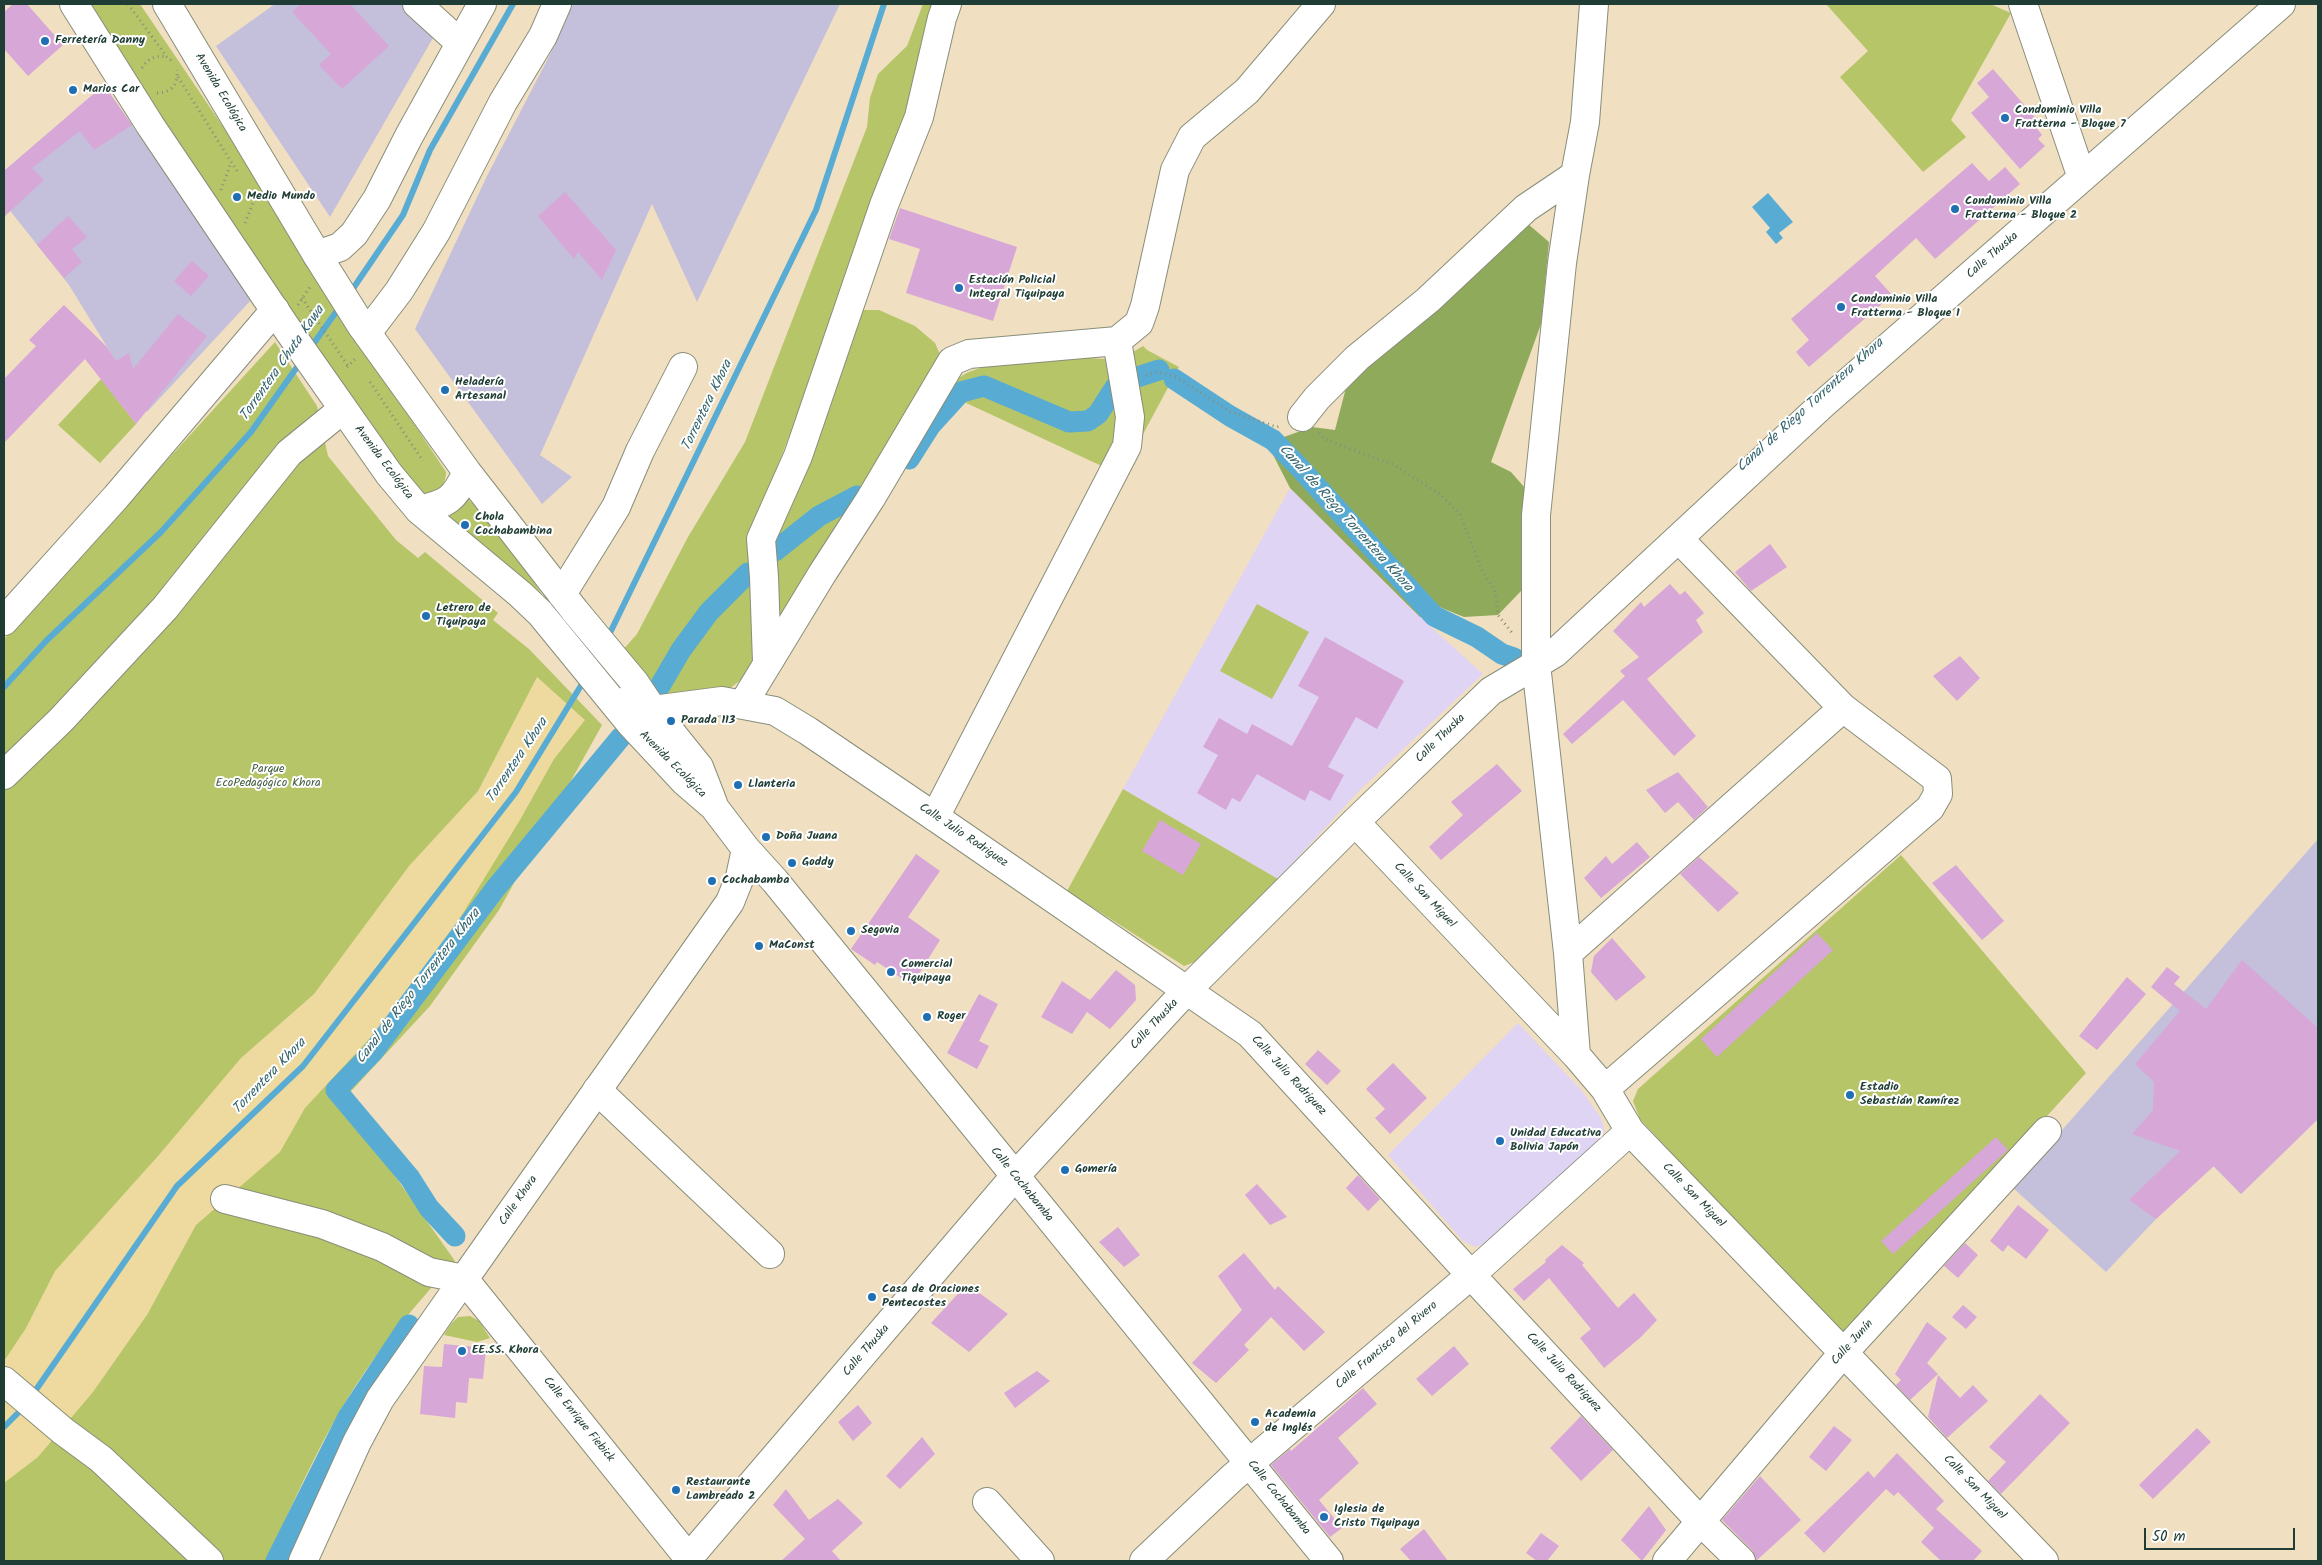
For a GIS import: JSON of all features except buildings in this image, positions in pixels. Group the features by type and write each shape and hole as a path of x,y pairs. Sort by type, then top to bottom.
{"street":[{"name":"Avenida Ecológica","path":"74,4 150,125 286,316 333,375 343,409 389,474 419,510 520,594 685,782 714,807"},
{"name":"Avenida Ecológica","path":"167,4 319,269 360,336 699,767 714,807"},
{"path":"418,4 460,43"},
{"path":"319,269 354,234 377,199 482,4"},
{"path":"360,336 399,291 436,232 503,102 543,36 557,4"},
{"path":"767,662 761,539 798,456 884,205 919,117 947,4"},
{"path":"743,704 767,662 871,498 952,361 969,354 1117,342 1138,323 1145,306 1175,170 1192,137 1247,91 1321,4"},
{"path":"1576,1055 1568,952 1536,664 1534,630 1536,515 1560,282 1575,175 1586,122 1594,4"},
{"path":"2023,4 2082,178"},
{"name":"Calle Thuska","path":"688,1560 1015,1176 1186,990 1355,822 1492,691 1555,653 1822,405 2281,4"},
{"path":"1302,417 1357,358 1428,300 1526,208 1575,175"},
{"path":"4,621 116,497 286,316"},
{"path":"935,817 1127,446 1130,417 1117,342"},
{"path":"569,602 616,506 640,451 683,367"},
{"path":"4,775 61,720 165,608 289,452 343,409"},
{"path":"419,510 442,504 451,498 458,491 467,472"},
{"path":"1605,1089 1930,808 1938,794 1937,779 1843,708 1679,539"},
{"path":"609,695 653,710"},
{"name":"Calle Julio Rodriguez","path":"653,710 722,701 775,711 808,731 935,817 1250,1034 1470,1275 1700,1521 1741,1561"},
{"path":"1568,952 1843,708"},
{"name":"Calle Cochabamba","path":"714,807 746,849 775,881 1329,1561"},
{"name":"Calle San Miguel","path":"1355,822 1576,1055 1605,1089 1630,1131 2044,1561"},
{"name":"Calle Khora","path":"303,1561 357,1442 380,1400 730,902 740,877 746,849"},
{"path":"597,1090 770,1254"},
{"name":"Calle Francisco del Rivero","path":"1144,1561 1249,1463 1470,1275 1630,1131"},
{"name":"Calle Junín","path":"1667,1561 1844,1352 2047,1131"},
{"path":"225,1198 322,1224 382,1247 429,1272 464,1280"},
{"name":"Calle Enrique Fiebick","path":"464,1280 688,1560"},
{"path":"4,1381 48,1419 101,1459 209,1561"},
{"path":"987,1502 1040,1561"}],"path":[{"path":"128,4 166,58 176,65 178,71 176,83 167,92 154,92"},
{"path":"141,74 145,63 149,59 155,56 166,58"},
{"path":"220,192 231,163"},
{"path":"244,225 255,198"},
{"path":"286,316 302,298 319,269"},
{"path":"302,298 348,366"},
{"path":"333,375 348,366 355,359 360,336"},
{"path":"355,359 360,367"},
{"path":"1124,386 1138,378 1159,372 1176,377 1231,412 1252,420 1277,427 1302,417 1326,440 1394,465 1441,495 1460,514 1481,569 1495,590 1498,615 1514,636 1534,630"},
{"path":"366,375 424,460 418,465"}],"shaded area":[{"path":"275,4 407,4 433,38 330,217 216,46"},
{"path":"573,4 840,4 697,302 652,204 540,455 572,477 542,504 415,329 487,176 556,43"},
{"path":"104,85 252,299 147,412 69,285 4,203 4,171"},
{"path":"1290,488 1420,617 1483,674 1359,791 1278,879 1123,789"},
{"path":"2318,839 2318,1119 2241,1194 2213,1166 2156,1219 2106,1272 2012,1187"},
{"name":"Unidad Educativa Bolivia Japón","path":"1518,1023 1582,1091 1601,1118 1605,1132 1588,1150 1484,1244 1475,1247 1463,1241 1388,1155"}],"green space":[{"path":"80,4 140,4 265,189 318,279 446,472 444,483 437,490 417,498"},
{"path":"923,4 940,4 909,119 749,542 759,654 746,676 725,692 658,702 621,652 637,634 688,537 745,442 867,127 870,98 878,74 907,46"},
{"path":"1826,4 1990,4 2011,13 1951,120 1966,137 1923,172 1840,77 1868,51"},
{"path":"1528,224 1549,242 1541,324 1491,462 1511,472 1525,488 1521,591 1498,615 1464,617 1437,606 1420,617 1290,488 1267,443 1312,427 1335,430 1348,380"},
{"path":"860,310 879,310 915,326 935,343 942,359 776,630 770,534"},
{"name":"Parque EcoPedagógico Khora","path":"275,342 317,406 328,456 396,540 418,558 425,552 498,613 493,620 529,649 602,725 499,910 430,1006 342,1101 455,1261 396,1329 350,1395 311,1465 266,1561 4,1561 4,639"},
{"path":"1143,346 1179,367 1141,438 1128,355"},
{"path":"1074,357 1105,359 1121,416 1106,468 947,394 959,378 968,372 981,368 997,364"},
{"path":"101,379 136,424 100,463 58,425"},
{"path":"466,497 501,532 558,619 445,519 460,508"},
{"path":"1257,604 1309,632 1272,699 1220,671"},
{"path":"1123,789 1278,879 1195,962 1184,966 1067,891"},
{"name":"Estadio Sebastián Ramírez","path":"1901,855 2086,1073 1845,1339 1640,1119 1633,1101 1638,1089"},
{"path":"470,1316 479,1321 490,1338 477,1342 444,1335 458,1317"}],"sand":[{"name":"Torrentera Khora","path":"537,677 585,720 554,759 520,820 438,954 385,1022 305,1108 280,1152 196,1225 147,1315 93,1392 38,1457 4,1483 4,1361 26,1328 55,1271 158,1156 241,1058 314,994 409,866 478,791"}],"water":[{"path":"1768,193 1793,222 1779,233 1783,238 1776,244 1766,232 1770,228 1752,207"}],"waterway":[{"name":"Torrentera Chuta Kawa","path":"350,293 403,215 430,150 513,4"},
{"name":"Torrentera Khora","path":"607,639 816,210 884,4"},
{"name":"Torrentera Chuta Kawa","path":"309,350 341,305"},
{"name":"Torrentera Chuta Kawa","path":"4,687 46,641 161,532 251,432 302,360"},
{"name":"Canal de Riego Torrentera Khora","path":"1131,379 1159,370"},
{"name":"Canal de Riego Torrentera Khora","path":"1174,379 1230,416 1273,440 1434,616 1477,637 1502,654 1514,658"},
{"name":"Canal de Riego Torrentera Khora","path":"909,459 930,426 961,392 984,386 1069,422 1088,421 1098,414 1116,386"},
{"name":"Canal de Riego Torrentera Khora","path":"775,551 819,516 857,496"},
{"name":"Canal de Riego Torrentera Khora","path":"660,686 681,650 709,612 748,573"},
{"name":"Torrentera Khora","path":"31,1397 177,1186 303,1066 516,792 585,679"},
{"name":"Canal de Riego Torrentera Khora","path":"455,1236 429,1208 410,1178 336,1090 373,1052 495,889 621,737"},
{"name":"Canal de Riego Torrentera Khora","path":"276,1561 348,1417 409,1325"},
{"name":"Torrentera Khora","path":"4,1427 24,1407"}],"place":[{"name":"Ferretería Danny","path":"45,41"},
{"name":"Marios Car","path":"73,90"},
{"name":"Condominio Villa Fratterna - Bloque 7","path":"2005,118"},
{"name":"Medio Mundo","path":"237,197"},
{"name":"Condominio Villa Fratterna - Bloque 2","path":"1955,209"},
{"name":"Estación Policial Integral Tiquipaya","path":"959,288"},
{"name":"Condominio Villa Fratterna - Bloque 1","path":"1841,307"},
{"name":"Heladería Artesanal","path":"445,390"},
{"name":"Chola Cochabambina","path":"465,525"},
{"name":"Letrero de Tiquipaya","path":"426,616"},
{"name":"Parada 113","path":"671,721"},
{"name":"Llanteria","path":"738,785"},
{"name":"Doña Juana","path":"766,837"},
{"name":"Goddy","path":"792,863"},
{"name":"Cochabamba","path":"712,881"},
{"name":"Segovia","path":"851,931"},
{"name":"MaConst","path":"759,946"},
{"name":"Comercial Tiquipaya","path":"891,972"},
{"name":"Roger","path":"927,1017"},
{"name":"Estadio Sebastián Ramírez","path":"1850,1095"},
{"name":"Unidad Educativa Bolivia Japón","path":"1500,1141"},
{"name":"Gomería","path":"1065,1170"},
{"name":"Casa de Oraciones Pentecostes","path":"872,1297"},
{"name":"EE.SS. Khora","path":"462,1351"},
{"name":"Academia de Inglés","path":"1255,1422"},
{"name":"Restaurante Lambreado 2","path":"676,1490"},
{"name":"Iglesia de Cristo Tiquipaya","path":"1324,1517"}]}
